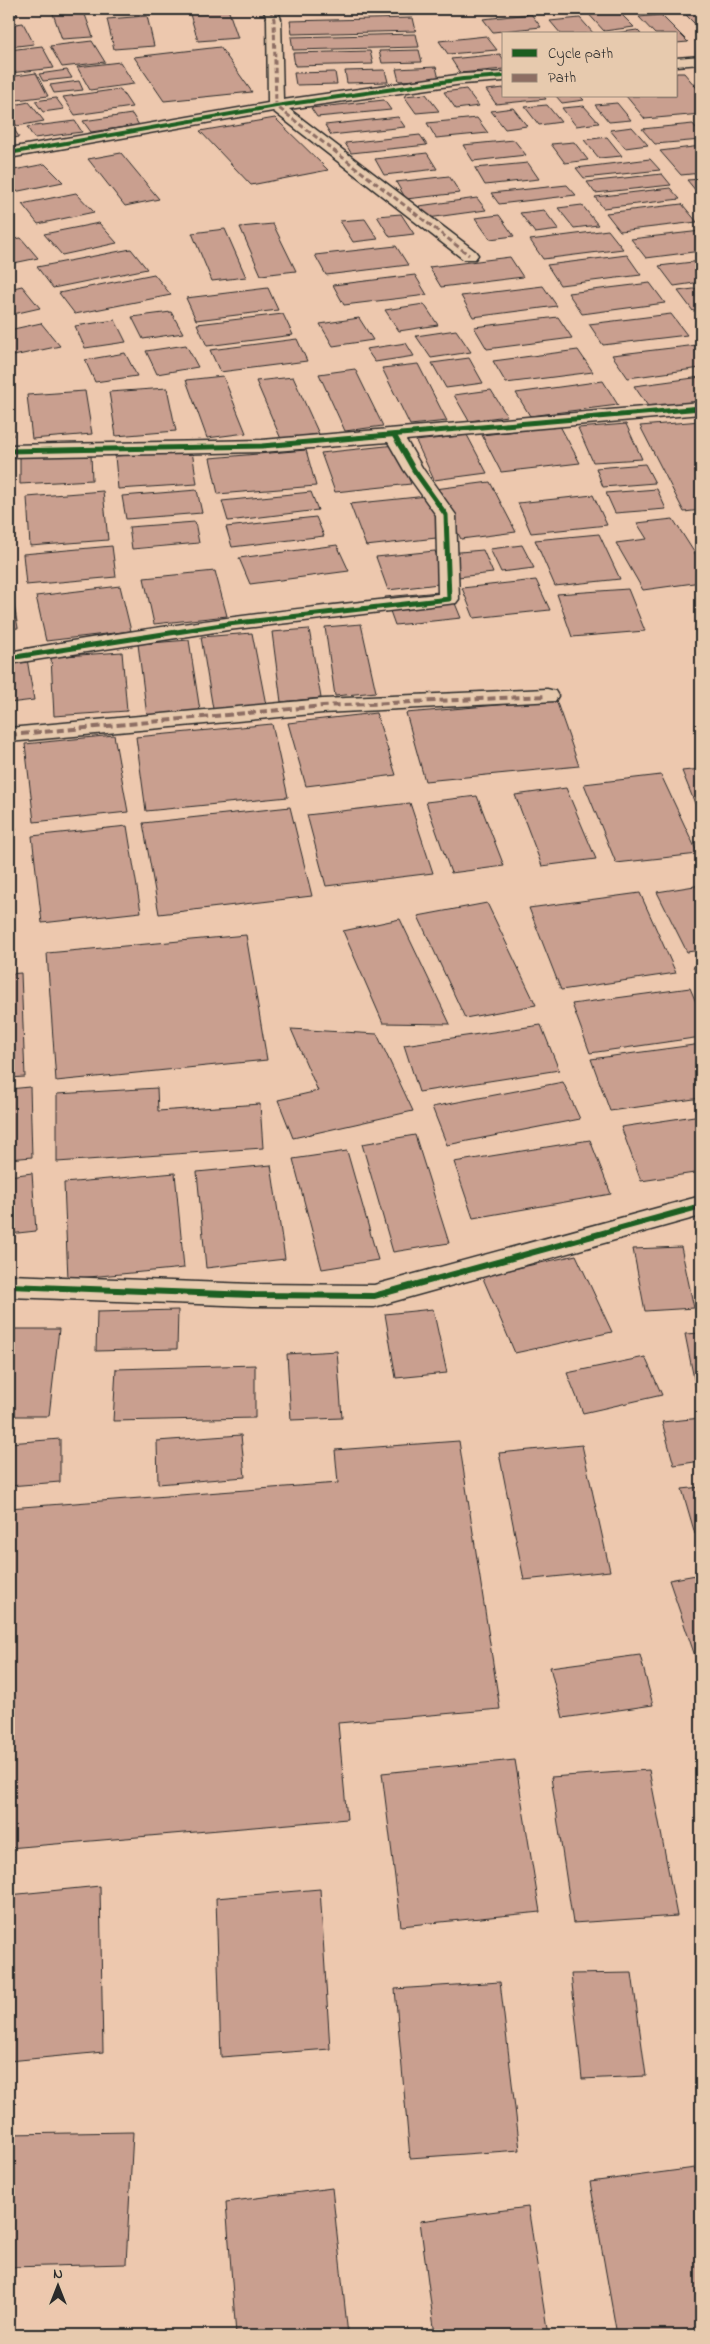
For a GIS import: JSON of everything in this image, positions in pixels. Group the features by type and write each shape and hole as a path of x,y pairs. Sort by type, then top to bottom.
{"street":[{"path":"270,9 274,19 276,106"},
{"path":"678,62 701,60"},
{"path":"9,153 276,106 502,76"},
{"path":"276,106 469,255"},
{"path":"9,451 262,446 701,408"},
{"path":"9,658 209,625 311,612 449,599 446,516 414,470 394,436"},
{"path":"9,735 323,706 547,696"},
{"path":"9,1286 252,1295 374,1296 701,1206"}],"building":[{"path":"9,9 15,9 18,16 9,17"},
{"path":"83,9 93,37 62,39 52,11"},
{"path":"228,9 238,38 198,41 189,11"},
{"path":"296,9 374,9 374,13 295,12"},
{"path":"616,9 634,27 604,31 585,10"},
{"path":"680,9 701,9 701,30"},
{"path":"531,14 541,27 493,32 483,19"},
{"path":"661,15 678,32 653,32 639,17"},
{"path":"147,16 154,46 114,49 107,19"},
{"path":"413,18 416,31 292,34 290,21"},
{"path":"580,18 592,32 559,32 550,21"},
{"path":"23,23 34,44 9,47 9,25"},
{"path":"637,30 639,32 622,32"},
{"path":"678,32 688,42 678,43"},
{"path":"416,34 419,47 293,50 291,37"},
{"path":"486,36 497,50 448,54 439,41"},
{"path":"92,41 105,62 62,67 50,46"},
{"path":"42,46 54,68 10,73 9,50"},
{"path":"220,47 252,92 164,101 134,57"},
{"path":"419,50 422,62 382,63 379,51"},
{"path":"370,51 373,64 295,66 293,53"},
{"path":"500,54 502,57 502,69 460,73 451,59"},
{"path":"120,62 134,84 90,90 77,67"},
{"path":"436,67 439,79 399,81 396,69"},
{"path":"67,70 72,78 43,81 39,74"},
{"path":"385,70 388,82 347,83 345,71"},
{"path":"335,72 337,84 296,85 294,73"},
{"path":"36,73 48,96 9,101 9,77"},
{"path":"678,73 684,73 701,93 701,114 645,119 628,98 678,98"},
{"path":"79,81 83,90 54,93 50,85"},
{"path":"502,88 502,98 546,99 496,104 486,90"},
{"path":"120,89 132,107 75,115 63,97"},
{"path":"466,89 479,106 456,109 444,92"},
{"path":"426,94 439,111 416,113 404,96"},
{"path":"56,98 64,109 43,112 35,101"},
{"path":"558,98 582,98 584,100 562,103"},
{"path":"384,100 391,110 317,117 311,108"},
{"path":"29,102 44,121 17,126 9,115 9,106"},
{"path":"617,103 631,120 609,122 595,105"},
{"path":"547,105 561,122 539,125 525,107"},
{"path":"584,106 599,123 576,126 562,108"},
{"path":"513,108 527,126 505,129 491,111"},
{"path":"132,114 139,125 91,132 83,121"},
{"path":"398,117 405,127 331,135 325,125"},
{"path":"275,118 328,170 251,185 200,131"},
{"path":"477,118 488,133 436,138 427,123"},
{"path":"75,121 82,132 34,138 27,127"},
{"path":"693,124 701,134 701,140 655,144 642,129"},
{"path":"12,126 19,137 9,139 9,127"},
{"path":"632,127 648,145 625,148 610,130"},
{"path":"420,135 427,145 351,153 345,143"},
{"path":"607,137 622,156 599,158 584,140"},
{"path":"514,140 526,155 473,161 463,145"},
{"path":"574,142 588,160 565,163 551,144"},
{"path":"701,146 701,173 681,175 660,151"},
{"path":"121,153 159,199 125,206 88,159"},
{"path":"427,153 437,169 384,175 375,159"},
{"path":"650,159 660,170 584,178 576,168"},
{"path":"528,163 539,179 485,185 475,168"},
{"path":"45,164 63,182 9,193 9,171"},
{"path":"662,174 671,185 595,193 587,182"},
{"path":"449,176 460,193 406,199 396,182"},
{"path":"701,179 701,197 687,180"},
{"path":"567,185 576,195 499,204 491,193"},
{"path":"670,188 680,199 603,208 595,197"},
{"path":"76,193 94,212 38,224 22,204"},
{"path":"477,198 486,210 428,218 419,206"},
{"path":"682,204 697,222 620,231 606,213"},
{"path":"582,205 598,225 574,228 558,208"},
{"path":"544,210 559,230 535,233 520,213"},
{"path":"401,214 414,234 390,237 377,216"},
{"path":"499,215 514,236 490,239 475,218"},
{"path":"365,219 378,239 353,242 340,221"},
{"path":"99,223 117,243 62,255 44,234"},
{"path":"273,224 296,271 261,275 240,227"},
{"path":"225,229 246,277 212,281 192,233"},
{"path":"608,230 623,249 543,259 530,240"},
{"path":"701,231 701,251 646,258 631,239"},
{"path":"21,238 38,258 9,264 9,240"},
{"path":"396,246 408,265 326,275 315,255"},
{"path":"131,249 147,269 53,288 37,267"},
{"path":"627,255 641,275 560,285 547,265"},
{"path":"510,257 523,277 441,287 429,267"},
{"path":"701,261 701,282 674,286 659,266"},
{"path":"154,274 171,295 75,314 59,293"},
{"path":"415,275 427,295 344,305 333,285"},
{"path":"650,283 665,303 582,314 568,293"},
{"path":"22,286 40,308 9,315 9,289"},
{"path":"543,286 557,306 473,317 461,296"},
{"path":"268,288 278,310 196,320 186,298"},
{"path":"701,288 701,310 693,311 678,291"},
{"path":"424,304 438,325 399,331 385,310"},
{"path":"171,312 183,333 143,339 132,317"},
{"path":"283,314 293,335 207,346 197,324"},
{"path":"671,314 687,335 603,345 589,324"},
{"path":"558,317 572,338 487,349 474,327"},
{"path":"359,318 373,340 333,346 320,324"},
{"path":"115,320 126,342 85,348 75,326"},
{"path":"41,323 60,346 9,357 9,330"},
{"path":"456,330 471,352 431,358 416,336"},
{"path":"297,339 307,361 220,372 210,350"},
{"path":"406,343 414,356 375,362 366,349"},
{"path":"186,345 198,367 157,374 146,351"},
{"path":"697,345 701,351 701,368 628,378 612,355"},
{"path":"578,350 593,372 506,383 493,361"},
{"path":"125,353 137,376 95,382 85,360"},
{"path":"469,358 483,383 446,388 432,363"},
{"path":"418,364 447,421 410,425 382,368"},
{"path":"355,369 383,426 345,431 319,374"},
{"path":"223,376 246,433 207,438 186,380"},
{"path":"293,377 319,434 281,439 256,381"},
{"path":"701,377 701,402 650,409 634,386"},
{"path":"603,381 618,405 530,416 516,393"},
{"path":"167,388 176,431 116,436 109,392"},
{"path":"491,390 507,416 469,421 454,395"},
{"path":"85,391 92,434 32,439 27,395"},
{"path":"9,400 13,436 9,437"},
{"path":"701,421 701,510 684,512 640,426"},
{"path":"626,424 642,459 593,462 578,428"},
{"path":"560,426 580,463 501,472 482,435"},
{"path":"467,435 487,473 434,480 416,441"},
{"path":"395,445 411,484 335,492 321,453"},
{"path":"306,450 316,486 218,494 210,458"},
{"path":"192,451 197,484 118,489 115,456"},
{"path":"91,454 92,480 20,484 20,457"},
{"path":"645,464 655,483 603,487 596,468"},
{"path":"490,482 516,532 461,539 435,489"},
{"path":"657,489 666,509 615,513 606,493"},
{"path":"197,490 202,513 126,519 122,496"},
{"path":"103,491 108,540 30,546 27,497"},
{"path":"311,492 318,510 228,521 222,501"},
{"path":"593,495 607,525 531,533 518,503"},
{"path":"427,496 445,537 366,546 350,504"},
{"path":"316,517 324,536 232,547 226,527"},
{"path":"673,519 701,563 701,582 643,590 616,543 647,539 637,523"},
{"path":"195,522 199,543 132,549 129,527"},
{"path":"599,534 620,579 555,586 535,540"},
{"path":"337,545 349,571 250,584 239,558"},
{"path":"522,545 534,568 501,572 490,549"},
{"path":"112,546 116,577 26,585 23,554"},
{"path":"483,550 493,573 458,577 448,553"},
{"path":"435,551 447,583 388,590 376,557"},
{"path":"215,571 227,616 154,624 144,578"},
{"path":"536,580 550,610 474,618 462,588"},
{"path":"120,586 131,631 46,641 36,596"},
{"path":"628,589 645,631 572,637 557,594"},
{"path":"450,591 461,618 395,625 385,597"},
{"path":"13,599 18,628 9,629 9,600"},
{"path":"361,624 376,692 335,696 325,627"},
{"path":"309,629 321,698 281,702 272,632"},
{"path":"252,633 266,705 213,709 201,637"},
{"path":"189,640 200,711 147,716 138,644"},
{"path":"122,652 127,711 54,716 51,657"},
{"path":"26,653 34,700 9,703 9,655"},
{"path":"556,700 579,766 425,781 406,713"},
{"path":"376,713 396,775 306,786 288,723"},
{"path":"272,724 288,797 146,811 136,737"},
{"path":"114,735 128,812 34,822 25,744"},
{"path":"701,769 701,810 698,811 682,771"},
{"path":"661,775 698,854 616,863 584,784"},
{"path":"9,783 16,830 9,831"},
{"path":"566,788 596,859 542,866 515,795"},
{"path":"477,796 504,866 451,873 426,802"},
{"path":"410,803 433,873 326,886 307,815"},
{"path":"290,807 312,896 159,914 143,823"},
{"path":"127,826 141,912 42,923 32,836"},
{"path":"701,885 701,950 687,952 657,892"},
{"path":"640,893 676,973 561,990 529,908"},
{"path":"9,903 14,944 9,945"},
{"path":"487,903 536,1005 465,1018 418,916"},
{"path":"400,919 450,1024 383,1023 343,931"},
{"path":"246,935 267,1060 56,1081 47,953"},
{"path":"701,965 701,981 693,967"},
{"path":"21,973 25,1077 9,1078 9,974"},
{"path":"690,988 701,1014 701,1037 590,1053 572,1004"},
{"path":"541,1025 559,1070 419,1092 404,1045"},
{"path":"291,1029 377,1034 413,1111 293,1138 278,1100 318,1091"},
{"path":"701,1044 701,1098 610,1111 591,1059"},
{"path":"563,1082 580,1119 447,1145 432,1107"},
{"path":"30,1087 32,1157 9,1159 9,1089"},
{"path":"157,1088 158,1111 260,1104 263,1148 57,1162 57,1094"},
{"path":"701,1115 701,1172 641,1181 621,1127"},
{"path":"415,1135 449,1243 393,1252 362,1144"},
{"path":"590,1140 611,1194 473,1218 454,1162"},
{"path":"347,1151 378,1260 322,1269 293,1159"},
{"path":"271,1165 285,1259 206,1268 197,1172"},
{"path":"32,1173 36,1231 9,1234 9,1176"},
{"path":"175,1173 184,1268 68,1279 64,1183"},
{"path":"681,1247 694,1308 645,1311 633,1249"},
{"path":"576,1255 612,1332 515,1353 482,1276"},
{"path":"433,1309 447,1373 396,1378 385,1314"},
{"path":"178,1310 177,1349 96,1351 97,1312"},
{"path":"9,1329 59,1329 49,1416 9,1416"},
{"path":"701,1333 701,1399 698,1399 685,1334"},
{"path":"337,1351 342,1418 291,1420 287,1354"},
{"path":"645,1357 662,1395 583,1413 567,1373"},
{"path":"255,1365 255,1418 113,1421 116,1369"},
{"path":"701,1418 701,1461 674,1465 662,1422"},
{"path":"241,1435 245,1477 158,1484 157,1441"},
{"path":"60,1439 60,1482 9,1486 9,1443"},
{"path":"459,1441 500,1709 338,1723 347,1819 9,1848 9,1508 338,1483 335,1450"},
{"path":"582,1445 610,1571 524,1580 499,1453"},
{"path":"701,1487 701,1533 695,1534 682,1489"},
{"path":"701,1574 701,1655 695,1656 669,1580"},
{"path":"640,1655 653,1705 563,1718 550,1667"},
{"path":"515,1760 540,1912 401,1926 382,1773"},
{"path":"649,1770 677,1916 573,1923 551,1777"},
{"path":"100,1886 103,2052 9,2061 9,1895"},
{"path":"320,1889 330,2049 221,2057 216,1898"},
{"path":"632,1973 646,2076 582,2079 571,1974"},
{"path":"500,1982 520,2150 410,2158 395,1989"},
{"path":"133,2132 126,2264 9,2267 9,2134"},
{"path":"695,2168 701,2196 701,2335 617,2335 590,2182"},
{"path":"332,2188 348,2335 236,2335 226,2202"},
{"path":"528,2207 548,2335 435,2335 420,2221"}],"marked path":[{"path":"270,9 274,19 276,106 469,255"},
{"path":"9,735 323,706 547,696"}],"cycle path":[{"path":"9,153 276,106 463,79 502,76"},
{"path":"9,451 262,446 522,425 701,408"},
{"path":"9,658 119,639 228,624 338,610 449,599 446,515 414,470 394,435"},
{"path":"9,1286 252,1295 374,1296 701,1206"}]}
